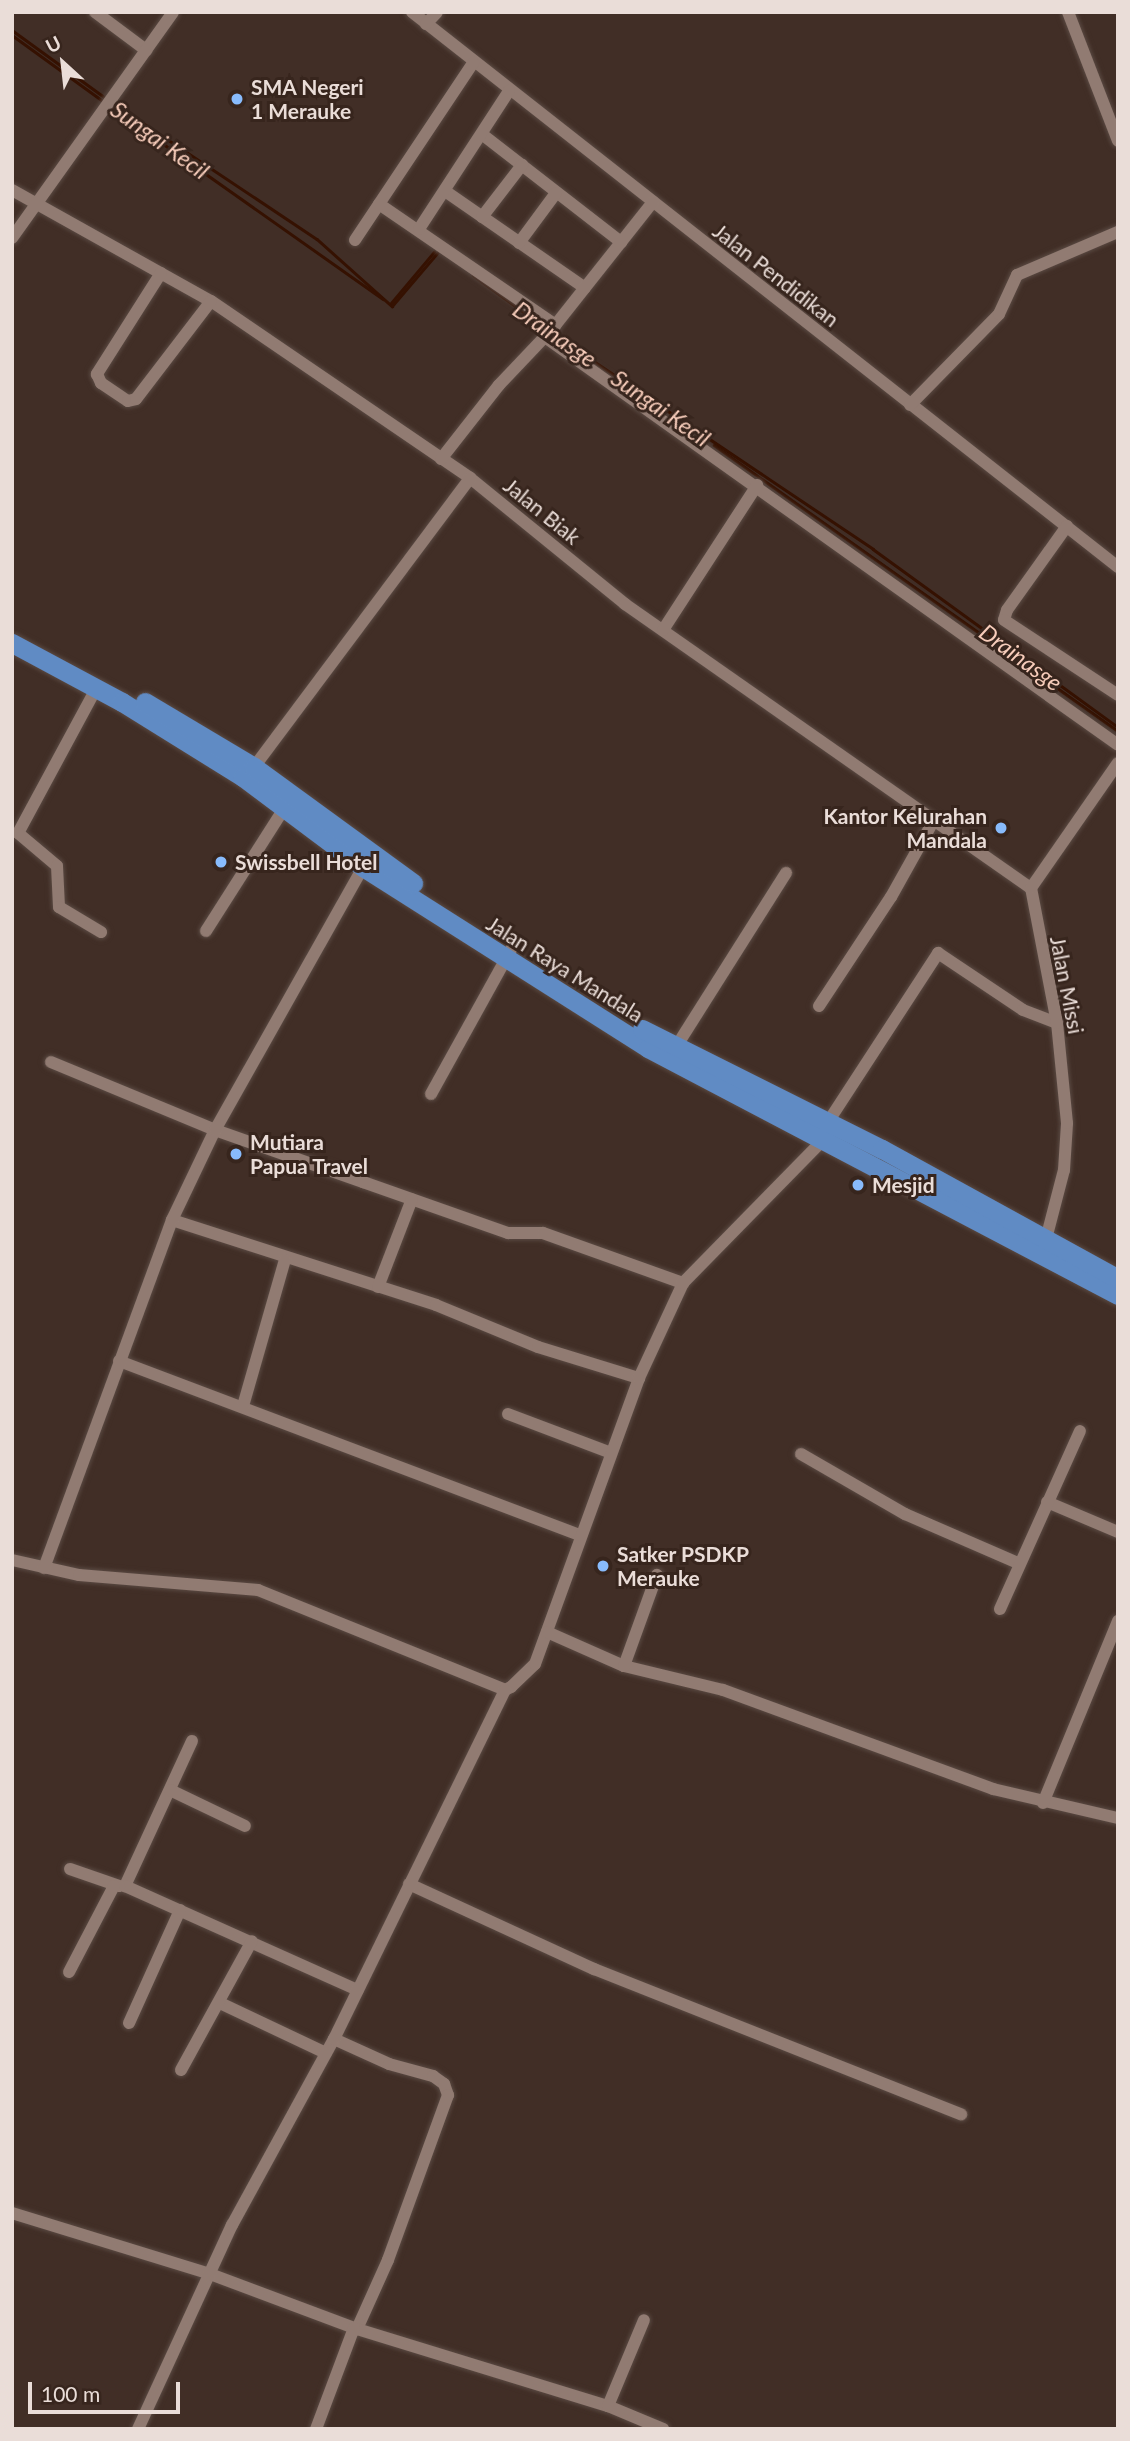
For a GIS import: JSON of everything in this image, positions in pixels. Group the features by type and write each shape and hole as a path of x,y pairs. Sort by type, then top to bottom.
{"highway":[{"name":"Jalan Raya Mandala","path":"12,629 47,655 285,807 363,867 508,954 1118,1295"},
{"name":"Jalan Raya Mandala","path":"12,643 47,655 254,767 508,954 648,1048 827,1130 1046,1239 1118,1279"}],"street":[{"path":"95,12 146,50"},
{"path":"12,238 173,12"},
{"name":"Jalan Pendidikan","path":"412,12 509,91 1118,567"},
{"path":"426,24 437,12"},
{"path":"1068,12 1118,141"},
{"path":"355,240 474,63"},
{"path":"419,229 483,135 509,91"},
{"path":"483,135 621,242"},
{"path":"482,217 522,165"},
{"name":"Jalan Biak","path":"12,190 211,301 470,478 663,630 1031,888"},
{"path":"445,191 584,288"},
{"path":"519,243 556,193"},
{"path":"441,459 499,385 551,331 653,202"},
{"path":"379,204 419,229 757,485 1118,745"},
{"path":"910,405 999,314 1017,275 1118,232"},
{"path":"160,273 98,370 101,383 125,399 136,399 211,301"},
{"path":"254,767 470,478"},
{"path":"663,630 757,485"},
{"path":"1067,526 1004,613 1004,621 1118,695"},
{"path":"97,687 18,832 57,866 59,906 101,932"},
{"path":"1031,888 1118,763"},
{"path":"206,931 285,807"},
{"path":"819,1006 891,897 934,820"},
{"path":"44,1568 172,1220 215,1130 363,867"},
{"path":"676,1047 786,873"},
{"name":"Jalan Missi","path":"1031,888 1057,1023 1068,1138 1046,1239"},
{"path":"138,2429 210,2274 334,2039 505,1690 531,1671 639,1378 683,1283 827,1130 938,953 1023,1010 1057,1023"},
{"path":"431,1094 508,954"},
{"path":"51,1062 215,1130 508,1233 543,1233 683,1283"},
{"path":"378,1287 412,1199"},
{"path":"172,1220 285,1260 378,1287 538,1347 639,1378"},
{"path":"243,1406 285,1260"},
{"path":"119,1361 581,1536"},
{"path":"508,1414 611,1453"},
{"path":"1000,1609 1080,1432"},
{"path":"801,1454 905,1514 1020,1564"},
{"path":"1047,1502 1118,1532"},
{"path":"12,1560 44,1568 168,1585 258,1590 505,1690"},
{"path":"624,1666 657,1575"},
{"path":"1043,1803 1118,1621"},
{"path":"547,1632 624,1666 723,1690 993,1789 1043,1803 1118,1818"},
{"path":"69,1972 120,1886 192,1741"},
{"path":"170,1790 245,1826"},
{"path":"71,1869 180,1910 358,1990"},
{"path":"409,1884 594,1969 961,2114"},
{"path":"129,2023 180,1910"},
{"path":"181,2070 252,1941"},
{"path":"219,2003 326,2053"},
{"path":"316,2429 354,2333 388,2260 448,2095 444,2084 433,2076 389,2064 334,2039"},
{"path":"12,2213 210,2274 354,2333 608,2406 663,2429"},
{"path":"608,2406 644,2320"}],"waterway":[{"name":"Sungai Kecil","path":"12,30 107,99"},
{"name":"Sungai Kecil","path":"12,35 103,101"},
{"name":"Drainasge","path":"113,103 317,239 392,306 439,251"},
{"name":"Sungai Kecil","path":"111,107 383,299"},
{"name":"Sungai Kecil","path":"391,303 434,252"},
{"name":"Sungai Kecil","path":"473,275 547,329"},
{"name":"Drainasge","path":"552,333 873,549 1118,727"},
{"name":"Sungai Kecil","path":"714,445 1118,731"}],"place":[{"name":"SMA Negeri 1 Merauke","path":"237,99"},
{"name":"Kantor Kelurahan Mandala","path":"1001,828"},
{"name":"Swissbell Hotel","path":"221,862"},
{"name":"Mutiara Papua Travel","path":"236,1154"},
{"name":"Mesjid","path":"858,1185"},
{"name":"Satker PSDKP Merauke","path":"603,1566"}]}
